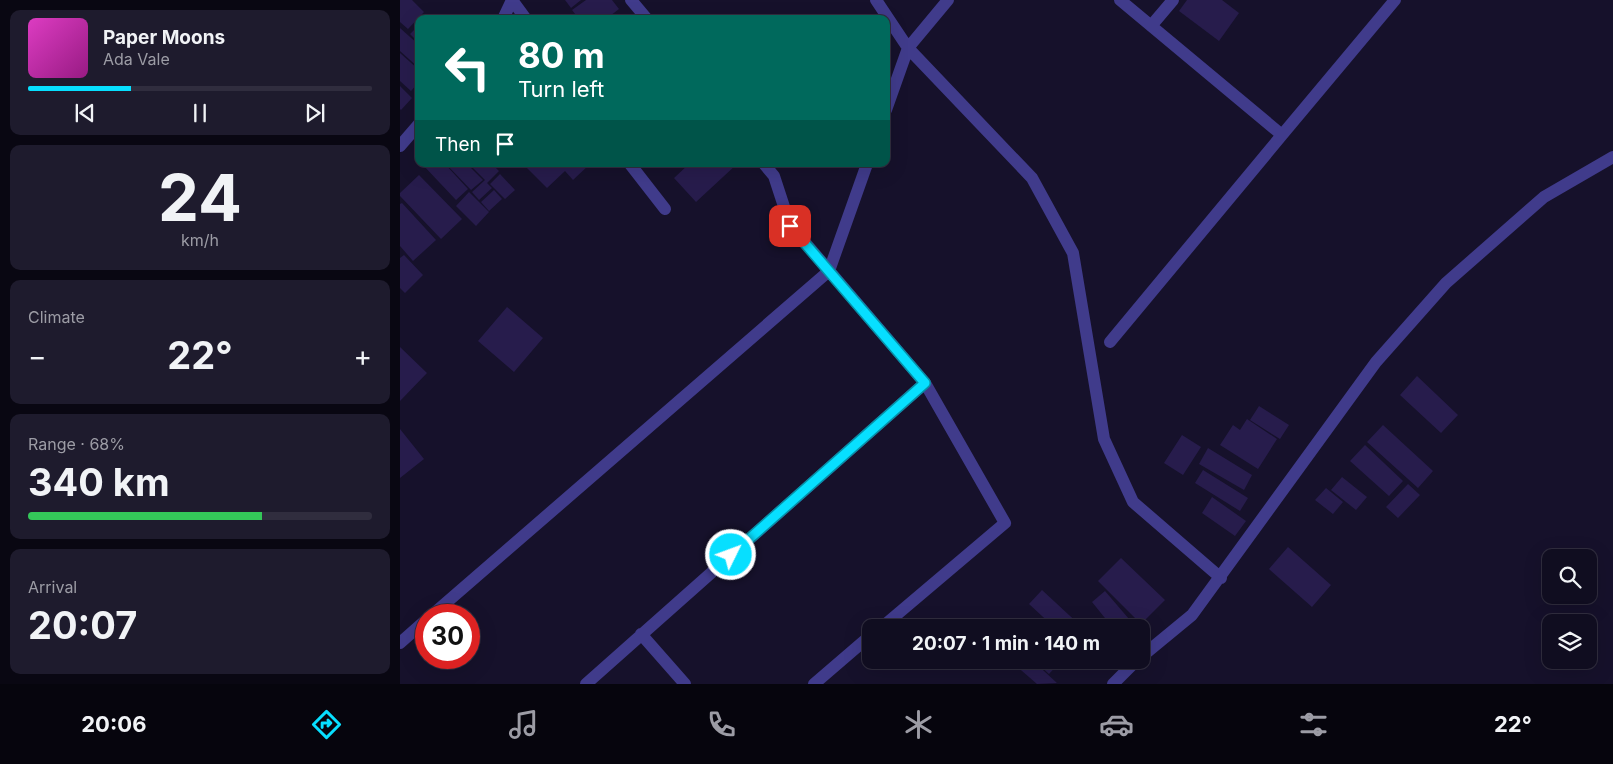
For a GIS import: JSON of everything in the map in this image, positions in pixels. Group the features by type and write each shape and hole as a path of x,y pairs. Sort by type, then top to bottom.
{"street":[{"path":"505,15 512,0 523,15"},
{"path":"631,0 644,15"},
{"path":"876,0 886,15"},
{"path":"890,99 908,48 948,0"},
{"path":"1120,0 1282,135"},
{"path":"1152,26 1173,0"},
{"path":"1110,342 1395,0"},
{"path":"890,21 908,48 1032,178 1073,253 1104,439 1133,502 1220,578"},
{"path":"400,146 415,129"},
{"path":"1150,650 1192,615 1376,362 1446,283 1544,197 1613,157"},
{"path":"632,167 665,208"},
{"path":"766,167 774,176 790,226 925,383 1005,523 892,619"},
{"path":"445,604 829,271 866,167"},
{"path":"586,684 925,383"},
{"path":"400,643 415,630"},
{"path":"641,634 685,684"},
{"path":"814,684 862,643"},
{"path":"1113,684 1128,669"}],"building":[{"path":"400,0 412,0 424,12 421,15 415,15 415,22 408,29 400,22"},
{"path":"565,0 581,0 571,8"},
{"path":"586,0 612,0 619,9 611,15 576,15 572,10"},
{"path":"1187,0 1222,0 1239,13 1219,41 1179,11"},
{"path":"400,28 415,41 415,64 400,51"},
{"path":"415,29 415,39 410,34"},
{"path":"400,53 415,66 415,86 411,91 400,81"},
{"path":"400,86 412,98 401,110 400,109"},
{"path":"425,167 448,167 468,189 456,200"},
{"path":"449,167 470,167 483,180 471,190"},
{"path":"472,167 495,167 499,171 487,183 492,188 479,200 472,192 485,180"},
{"path":"526,167 587,167 573,180 565,171 547,188"},
{"path":"686,167 734,167 696,202 674,178"},
{"path":"500,174 515,190 505,199 490,184"},
{"path":"419,175 462,219 441,239 400,196 400,193"},
{"path":"494,190 502,199 489,211 481,202"},
{"path":"469,192 489,212 476,226 456,206"},
{"path":"402,203 436,240 413,261 400,246 400,204"},
{"path":"404,255 423,275 405,293 400,288 400,258"},
{"path":"507,307 543,338 514,372 478,341"},
{"path":"400,347 427,373 400,401"},
{"path":"1417,376 1458,415 1441,433 1400,395"},
{"path":"1259,406 1289,425 1280,439 1250,420"},
{"path":"1247,419 1277,439 1258,469 1220,445 1233,425 1240,430"},
{"path":"1383,425 1433,471 1418,488 1367,442"},
{"path":"400,429 424,459 400,478"},
{"path":"1182,435 1201,447 1183,475 1164,463"},
{"path":"1365,445 1403,481 1389,496 1350,461"},
{"path":"1208,448 1252,475 1244,490 1199,464"},
{"path":"1203,470 1248,498 1240,511 1195,483"},
{"path":"1342,477 1367,497 1356,510 1331,490"},
{"path":"1408,484 1420,495 1398,518 1386,507"},
{"path":"1326,488 1343,502 1333,514 1315,500"},
{"path":"1212,497 1246,521 1235,536 1202,513"},
{"path":"1288,547 1331,585 1312,607 1269,569"},
{"path":"1121,558 1165,600 1146,619 1136,619 1098,581"},
{"path":"1042,590 1073,619 1045,619 1029,604"},
{"path":"1105,591 1129,619 1106,619 1092,602"},
{"path":"1020,669 1042,669 1057,683 1037,684"},
{"path":"1044,669 1054,669 1049,674"}],"route":[{"path":"731,555 925,383 790,226"}]}
